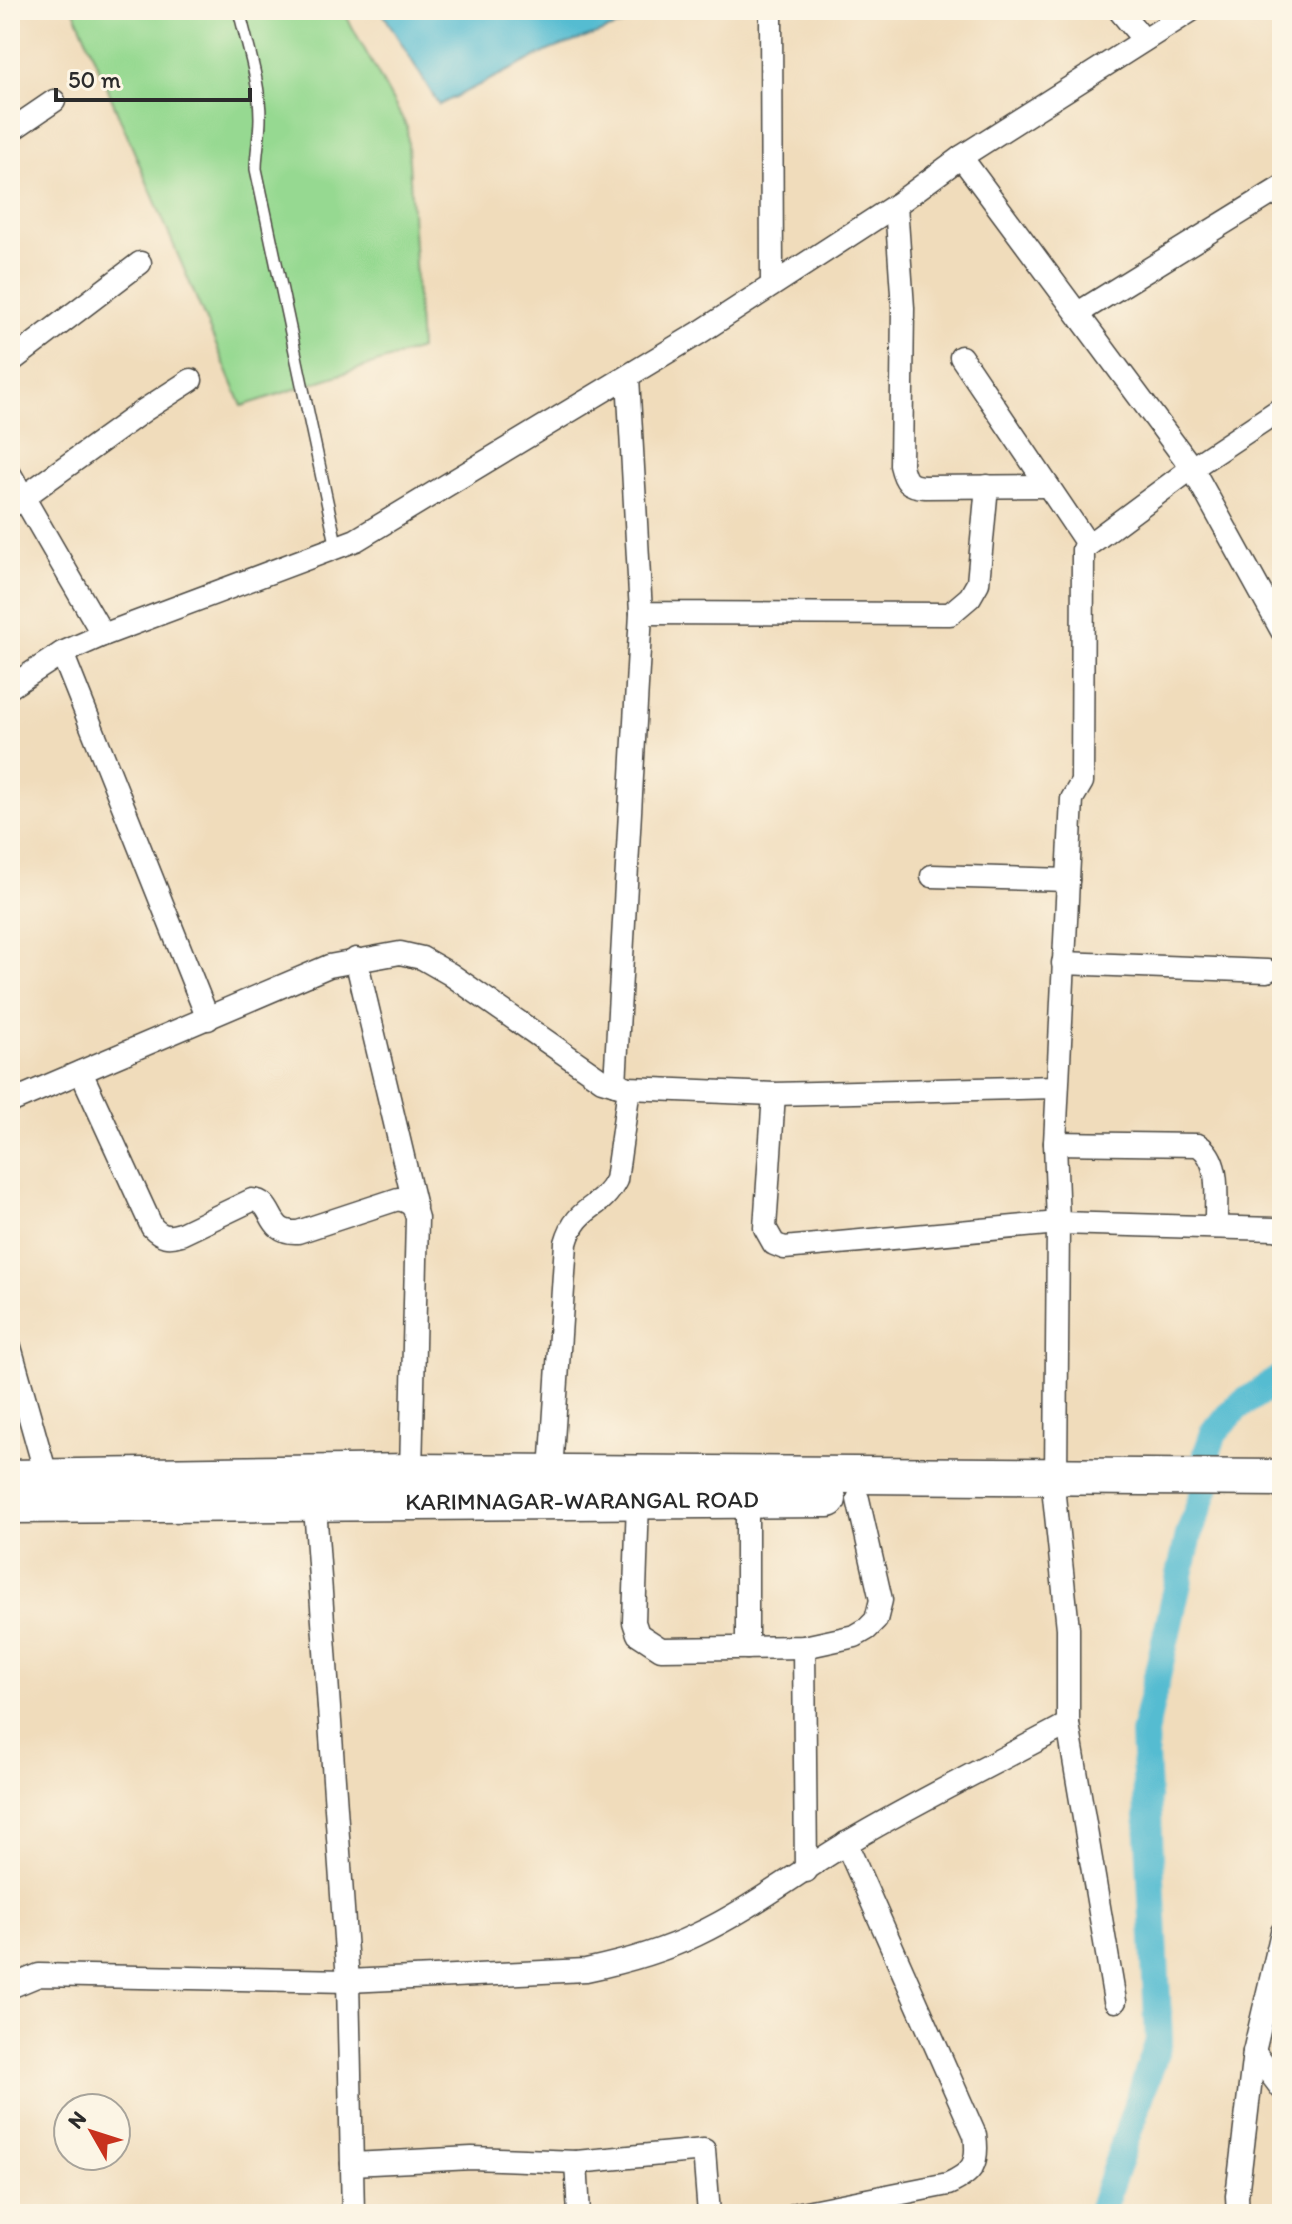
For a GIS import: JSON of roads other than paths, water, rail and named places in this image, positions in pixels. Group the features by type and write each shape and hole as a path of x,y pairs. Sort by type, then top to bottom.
{"highway":[{"name":"KARIMNAGAR-WARANGAL ROAD","path":"10,1505 314,1488 411,1472 551,1472 1055,1487 1154,1486"},
{"name":"KARIMNAGAR-WARANGAL ROAD","path":"10,1478 638,1500 858,1499 1055,1487"},
{"path":"1154,1486 1282,1478"},
{"path":"1154,1486 1282,1498"}],"street":[{"path":"771,10 772,284"},
{"path":"1119,10 1144,40"},
{"path":"10,687 62,653 103,635 356,540 628,377 896,205 961,157 1192,10"},
{"path":"10,131 54,101"},
{"path":"961,157 1192,468 1280,623"},
{"path":"1078,313 1282,187"},
{"path":"896,205 903,308 901,465 906,481 911,486 1048,486"},
{"path":"10,362 140,263"},
{"path":"961,357 1088,545"},
{"path":"551,1472 566,1243 576,1218 599,1203 616,1180 641,613 628,377"},
{"path":"17,502 191,380"},
{"path":"1115,2001 1068,1724 1068,1628 1055,1487 1058,1223 1055,1143 1072,799 1082,782 1083,549 1192,468 1282,408"},
{"path":"10,474 17,502 103,635"},
{"path":"641,613 950,614 970,597 978,583 987,486"},
{"path":"62,653 208,1019"},
{"path":"932,876 1068,880"},
{"path":"10,1102 329,966 400,953 422,958 450,974 584,1070 622,1086 774,1094 1057,1087"},
{"path":"356,959 417,1218 411,1472"},
{"path":"1063,963 1267,971"},
{"path":"81,1072 152,1227 159,1234 169,1238 181,1234 252,1200 264,1205 279,1229 287,1233 398,1199 409,1201 415,1207"},
{"path":"774,1094 765,1228 774,1244 784,1248 1058,1223 1282,1231"},
{"path":"1055,1143 1198,1145 1207,1151 1214,1163 1216,1227"},
{"path":"10,1347 47,1478"},
{"path":"314,1488 348,1981 353,2214"},
{"path":"638,1500 634,1622 638,1634 661,1649 804,1647 855,1636 867,1629 880,1610 881,1600 858,1499"},
{"path":"747,1500 747,1648"},
{"path":"804,1647 806,1871"},
{"path":"10,1987 39,1975 348,1981 586,1970 617,1963 657,1952 699,1934 806,1871 846,1843 1068,1724"},
{"path":"796,2214 948,2184 967,2175 975,2163 977,2150 975,2135 846,1843"},
{"path":"1238,2214 1237,2196 1254,2052 1282,1932"},
{"path":"1254,2052 1282,2089"},
{"path":"352,2164 472,2158 576,2162 704,2150 709,2214"},
{"path":"576,2162 579,2214"}],"lane":[{"path":"239,10 259,101 256,169 337,548"}],"water":[{"path":"381,10 666,10 550,50 439,105"}],"waterway":[{"path":"1100,2214 1159,2041 1144,1734 1189,1535 1206,1487 1207,1453 1214,1433 1236,1408 1282,1377"}]}
